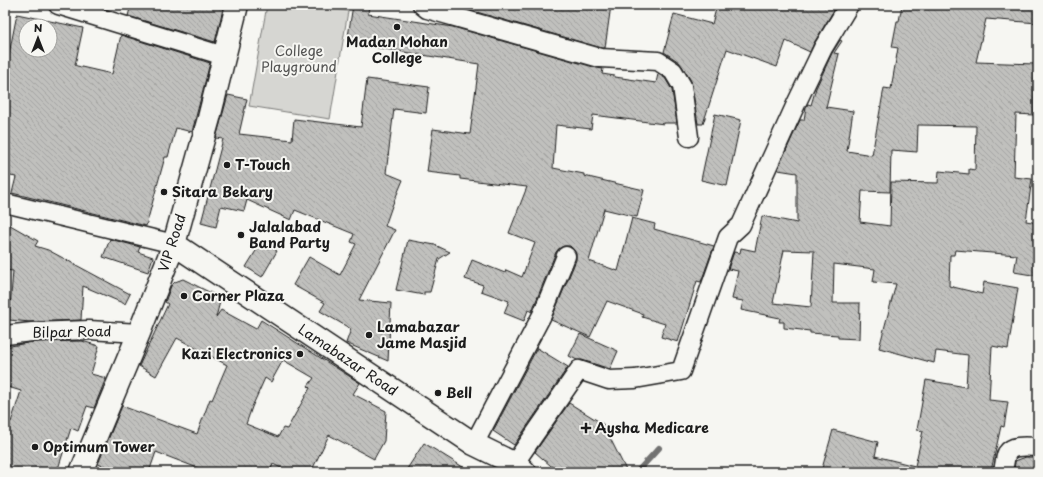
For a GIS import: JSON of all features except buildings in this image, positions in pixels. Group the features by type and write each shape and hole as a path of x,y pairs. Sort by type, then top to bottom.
{"street":[{"path":"58,5 224,56"},
{"name":"VIP Road","path":"81,472 139,333 174,244 209,118 237,5"},
{"path":"422,5 427,9 600,58 658,61 673,71 682,86 688,137"},
{"path":"519,467 579,370 609,380 634,379 681,371 728,237 741,225 823,48 849,5"},
{"path":"5,203 174,244"},
{"name":"Lamabazar Road","path":"174,244 474,444 519,467"},
{"path":"474,444 542,315 566,256"},
{"name":"Bilpar Road","path":"5,335 32,332 89,330 139,333"},
{"path":"1003,472 1008,453 1013,448 1038,447"}],"green space":[{"name":"College Playground","path":"267,5 312,5 348,11 330,119 249,106"}],"waterway":[{"path":"637,472 659,448"}],"place":[{"name":"Madan Mohan College","path":"397,27"},
{"name":"T-Touch","path":"227,165"},
{"name":"Sitara Bekary","path":"164,192"},
{"name":"Jalalabad Band Party","path":"241,235"},
{"name":"Corner Plaza","path":"184,296"},
{"name":"Lamabazar Jame Masjid","path":"369,335"},
{"name":"Kazi Electronics","path":"300,354"},
{"name":"Bell","path":"438,393"},
{"name":"Aysha Medicare","path":"586,428"},
{"name":"Optimum Tower","path":"35,447"}]}
